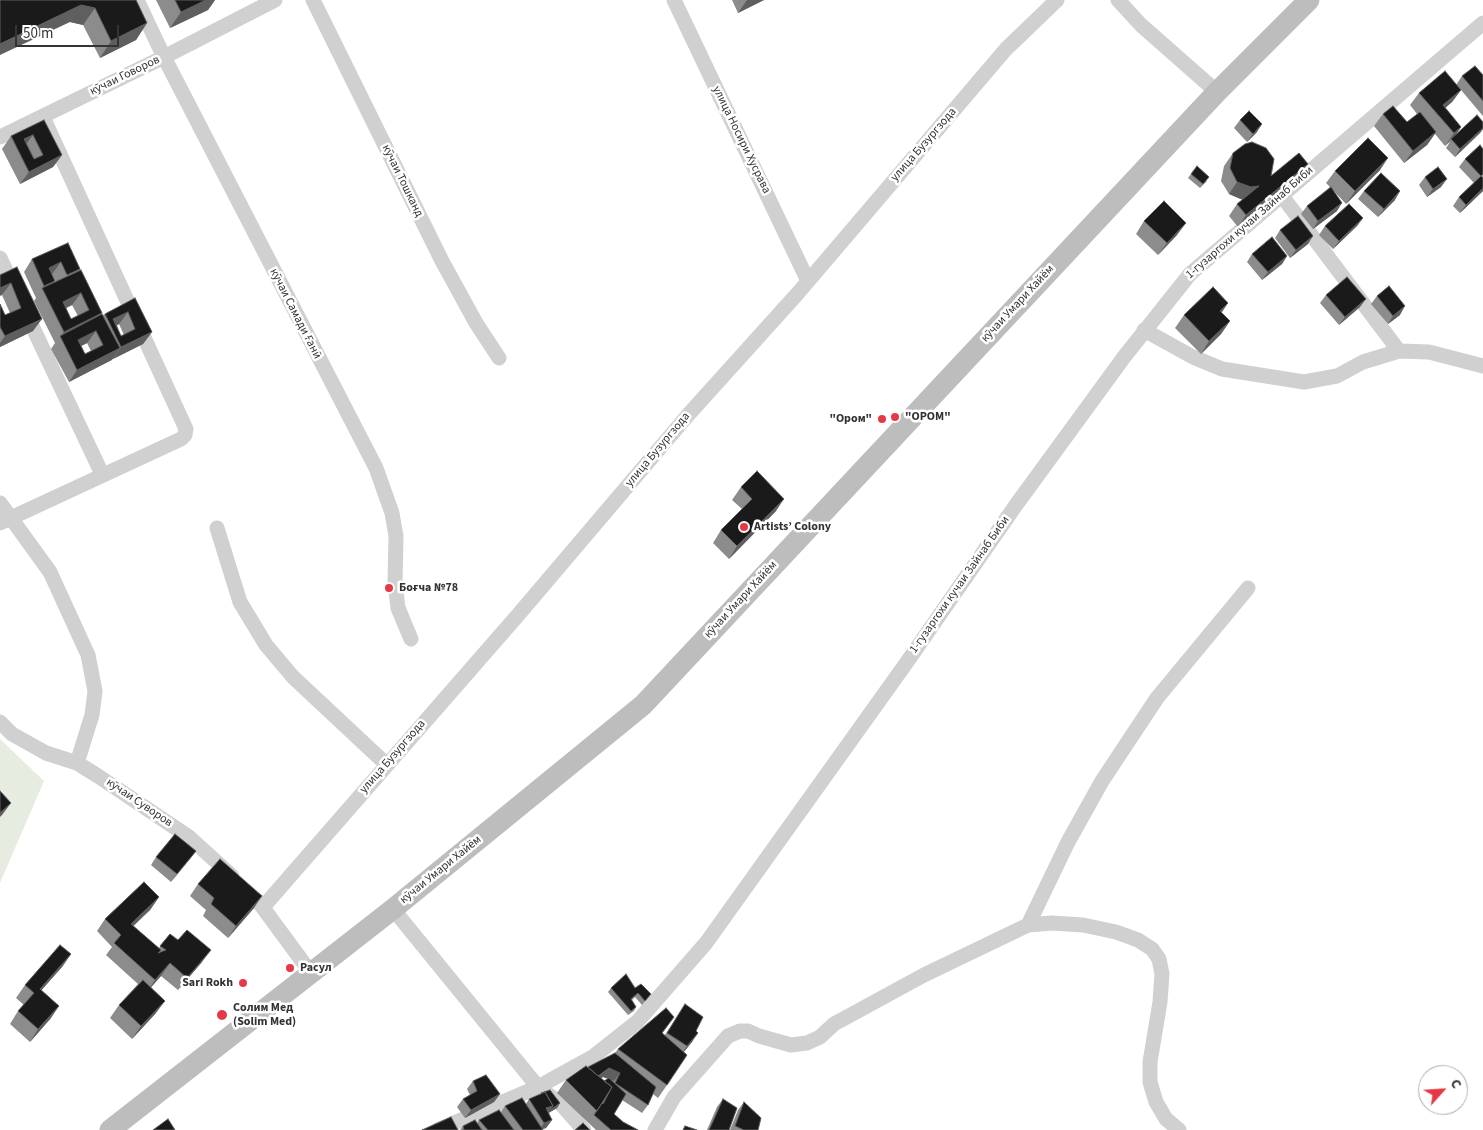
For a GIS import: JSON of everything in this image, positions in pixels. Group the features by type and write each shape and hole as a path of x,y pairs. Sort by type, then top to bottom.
{"main road":[{"name":"кӯчаи Умари Хайём","path":"110,1130 393,909 642,706 1217,92 1308,0"}],"street":[{"name":"кӯчаи Самади Ғанӣ","path":"137,0 164,57 376,468 392,514 396,536 395,583 398,608 411,639"},
{"name":"кӯчаи Говоров","path":"0,137 164,57 275,0"},
{"name":"кӯчаи Тошканд","path":"313,0 442,261 476,324 499,358"},
{"name":"улица Носири Хусрава","path":"674,0 808,281"},
{"name":"улица Бузургзода","path":"264,906 518,615 688,415 808,281 1006,49 1057,0"},
{"path":"1118,0 1141,25 1217,92"},
{"name":"1-гузаргохи кучаи Зайнаб Биби","path":"438,1130 538,1086 594,1056 637,1022 706,943 907,662 1016,505 1144,330 1190,274 1483,23"},
{"path":"5,521 185,435 186,429 43,117"},
{"path":"1282,196 1399,351"},
{"path":"0,258 102,474"},
{"path":"1144,330 1222,369 1304,382 1337,376 1363,362 1399,351 1429,352 1483,366"},
{"path":"0,503 5,521 50,572 88,655 95,691 92,715 77,763"},
{"path":"217,528 240,602 266,645 293,677 386,764"},
{"path":"1028,925 1068,842 1102,781 1157,698 1248,588"},
{"name":"кӯчаи Суворов","path":"0,722 12,734 46,753 77,763 189,837 264,906 311,973"},
{"path":"393,909 538,1086 561,1104 584,1130"},
{"path":"655,1130 674,1097 728,1036 740,1031 748,1031 791,1045 807,1043 820,1037 834,1024 924,975 1028,925 1052,923 1083,925 1130,938 1152,949 1159,959 1162,974 1160,1002 1150,1062 1150,1082 1156,1102 1166,1119 1179,1130"}],"shaded area":[{"path":"0,739 44,781 0,883"}],"building":[{"path":"0,0 136,0 147,23 111,41 95,8 81,5 0,44"},
{"path":"175,0 206,0 181,12"},
{"path":"1475,66 1483,75 1483,101 1462,76"},
{"path":"1445,71 1461,90 1443,105 1461,127 1454,133 1419,93"},
{"path":"1393,106 1407,122 1420,112 1436,132 1413,151 1383,114"},
{"path":"1249,111 1262,124 1253,134 1240,120"},
{"path":"1477,115 1483,122 1483,128 1460,149 1451,139"},
{"path":"44,120 62,155 29,172 11,136","holes":["33,135 43,155 34,159 24,139"]},
{"path":"1368,138 1388,158 1355,191 1335,171"},
{"path":"1252,142 1266,148 1274,159 1271,176 1299,153 1308,164 1246,215 1237,204 1259,186 1251,187 1237,182 1230,168 1233,153 1245,144"},
{"path":"1480,145 1483,149 1483,174 1481,176 1465,159"},
{"path":"1197,166 1209,177 1203,184 1191,174"},
{"path":"1438,167 1447,179 1433,189 1425,177"},
{"path":"1381,173 1400,191 1384,209 1364,191"},
{"path":"1481,176 1483,178 1483,188 1466,205 1459,197"},
{"path":"1331,187 1342,203 1318,221 1307,206"},
{"path":"1164,201 1186,223 1167,243 1144,221"},
{"path":"1349,204 1363,218 1339,241 1325,226"},
{"path":"1298,216 1313,236 1296,250 1280,230"},
{"path":"1272,237 1287,256 1268,272 1252,254"},
{"path":"68,243 80,269 67,275 61,262 49,268 55,281 44,286 32,259"},
{"path":"17,267 42,319 5,336 0,327 0,304 5,315 21,308 11,283 0,288 0,275"},
{"path":"81,270 102,313 64,332 42,288","holes":["81,293 89,310 71,319 63,302"]},
{"path":"1347,277 1366,299 1345,317 1326,295"},
{"path":"1389,286 1405,306 1393,316 1377,296"},
{"path":"1213,287 1228,303 1220,311 1230,321 1209,341 1184,315"},
{"path":"135,298 152,332 121,347 105,314","holes":["128,312 135,329 121,336 113,319"]},
{"path":"102,314 120,348 77,370 60,336","holes":["96,331 103,345 85,354 78,340"]},
{"name":"Artists’ Colony","path":"757,471 784,499 737,546 721,530 752,499 741,487"},
{"path":"0,791 11,803 0,813"},
{"path":"175,834 196,851 177,874 156,857"},
{"path":"220,859 262,896 236,926 211,904 214,898 198,884"},
{"path":"144,882 159,897 131,924 161,950 158,953 166,950 160,946 170,934 178,940 187,930 211,950 187,978 170,963 155,980 114,943 121,935 105,919"},
{"path":"60,945 71,954 40,989 59,1006 38,1029 18,1011 34,993 25,985"},
{"path":"626,974 635,988 641,984 651,994 645,1001 638,993 631,999 636,1007 631,1011 611,988"},
{"path":"143,980 165,1001 141,1026 119,1005"},
{"path":"685,1004 703,1017 696,1031 698,1033 687,1046 667,1033"},
{"path":"666,1008 674,1017 662,1033 687,1055 667,1085 618,1049"},
{"path":"615,1053 656,1087 648,1105 615,1083 620,1073 609,1068 598,1076 588,1067"},
{"path":"586,1066 612,1087 597,1111 566,1080"},
{"path":"486,1075 500,1094 471,1110 463,1099 477,1091 473,1081"},
{"path":"609,1078 626,1094 614,1114 623,1122 638,1130 611,1130 594,1115 603,1104 612,1087 604,1081"},
{"path":"550,1090 560,1103 550,1110 553,1106 545,1092 541,1093"},
{"path":"545,1092 553,1106 546,1108 552,1120 544,1123 529,1099"},
{"path":"522,1098 543,1130 523,1130 505,1106"},
{"path":"723,1099 737,1108 729,1130 709,1130"},
{"path":"744,1102 761,1118 758,1130 744,1130 735,1126"},
{"path":"499,1110 514,1130 488,1130 479,1120"},
{"path":"451,1117 458,1130 422,1130"},
{"path":"168,1119 175,1130 153,1130"},
{"path":"475,1120 482,1130 464,1130 463,1126"},
{"path":"583,1123 590,1130 575,1130"},
{"path":"685,1126 697,1130 683,1130"}],"place":[{"name":"\"OPOM\"","path":"895,417"},
{"name":"\"Oром\"","path":"882,419"},
{"name":"Artists’ Colony","path":"744,527"},
{"name":"Боғча №78","path":"389,588"},
{"name":"Расул","path":"290,968"},
{"name":"Sari Rokh","path":"243,983"},
{"name":"Солим Мед (Solim Med)","path":"222,1015"}]}
